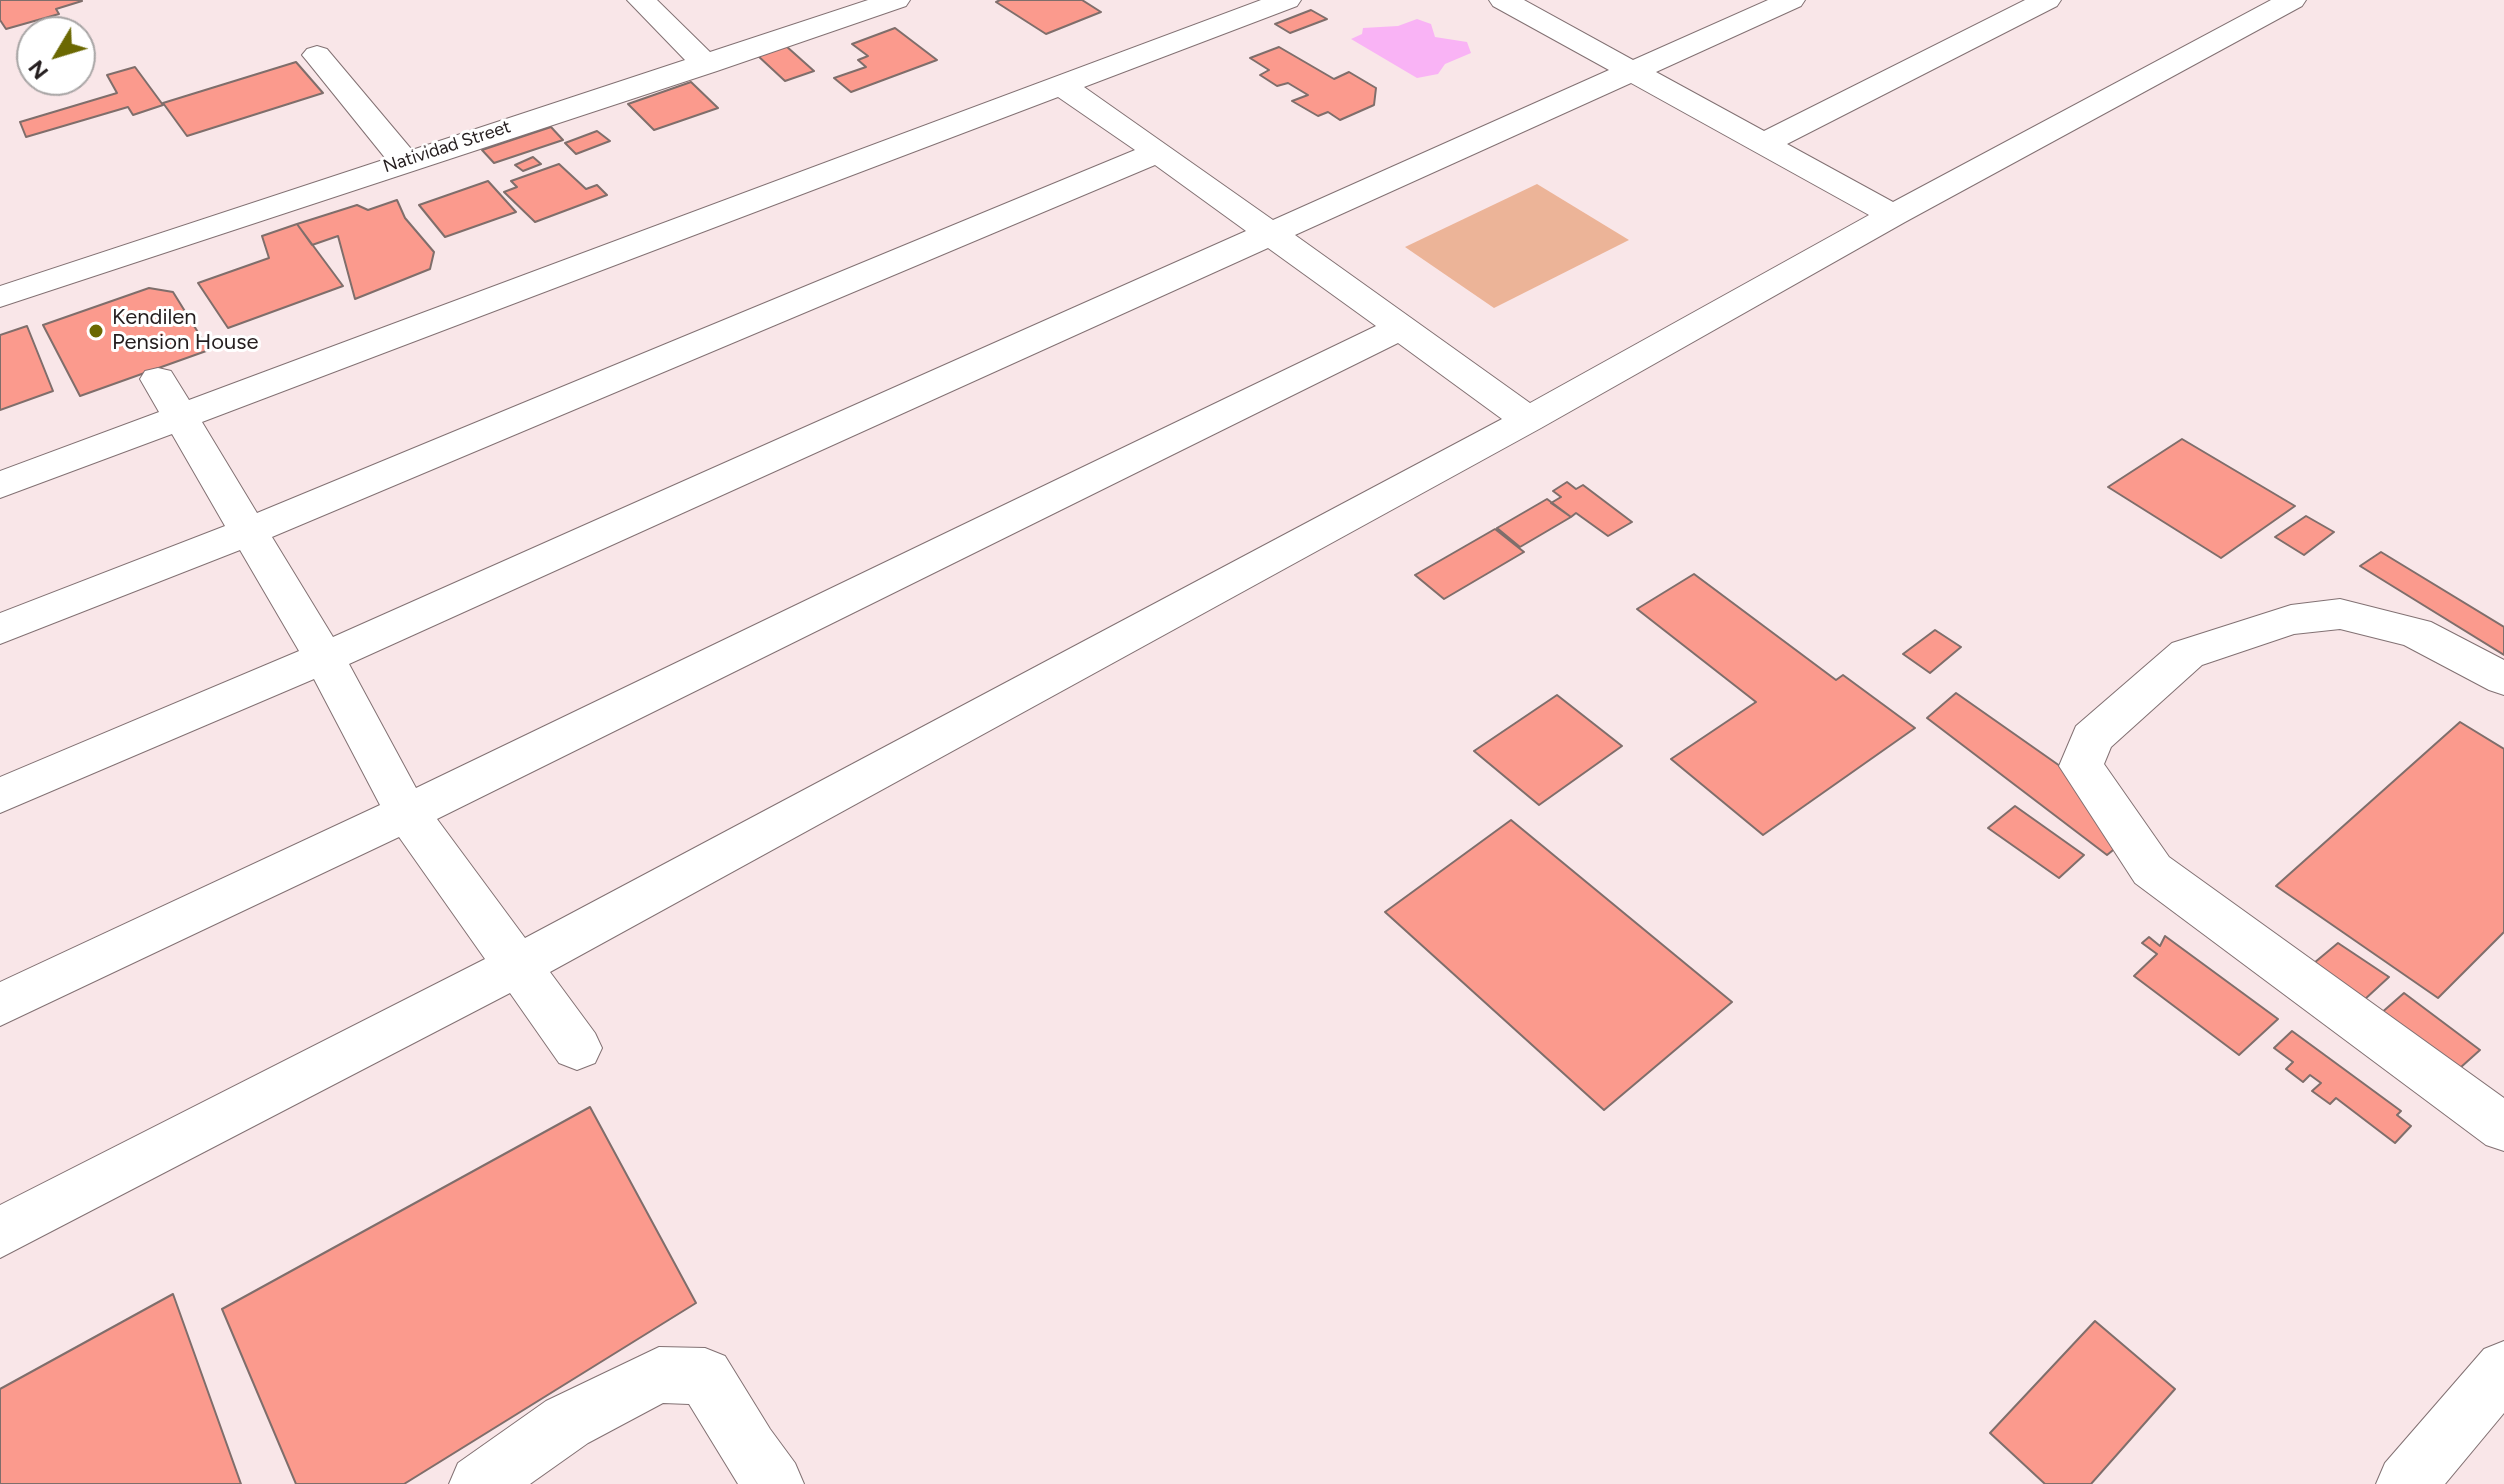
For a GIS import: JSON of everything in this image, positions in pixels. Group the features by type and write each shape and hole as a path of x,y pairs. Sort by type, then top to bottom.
{"street":[{"path":"641,0 707,65"},
{"name":"Natividad Street","path":"0,297 896,0"},
{"path":"0,485 1287,0"},
{"path":"0,796 324,658 1791,0"},
{"path":"1763,144 2047,0"},
{"path":"0,1233 519,965 1528,420 1893,215 2292,0"},
{"path":"1511,1 1893,215"},
{"path":"317,55 404,161"},
{"path":"1061,85 1528,420"},
{"path":"0,629 250,531 1158,152"},
{"path":"0,1005 407,813 1400,328"},
{"path":"158,379 324,658 407,813 577,1048"},
{"path":"2504,679 2416,633 2340,614 2291,620 2187,654 2092,738 2081,766 2152,870 2504,1128"},
{"path":"2406,1484 2504,1369"},
{"path":"479,1484 567,1422 659,1375 705,1376 749,1450 774,1484"}],"shaded area":[{"path":"1417,19 1431,24 1435,37 1467,42 1471,53 1445,64 1438,74 1417,78 1351,39 1362,34 1363,28 1398,26"},
{"path":"1537,184 1629,240 1494,308 1405,247"}],"building":[{"path":"0,0 82,1 56,9 59,14 52,16 16,16 16,26 6,29 0,20"},
{"path":"1082,0 1101,12 1046,34 996,2"},
{"path":"1311,10 1327,19 1290,33 1275,24"},
{"path":"895,28 937,60 851,92 834,78 866,67 858,60 868,56 852,44"},
{"path":"786,46 814,71 785,81 757,55"},
{"path":"1279,47 1334,79 1349,72 1376,88 1374,105 1340,120 1328,112 1318,116 1292,101 1308,95 1288,83 1277,86 1260,75 1269,70 1250,58"},
{"path":"296,62 323,93 187,136 163,103"},
{"path":"135,67 163,105 133,115 128,107 26,137 20,122 117,93 107,75"},
{"path":"691,82 718,108 654,130 628,104"},
{"path":"551,127 563,140 494,163 482,150"},
{"path":"597,131 610,141 576,154 565,143"},
{"path":"533,157 541,164 523,171 515,165"},
{"path":"559,164 586,189 597,185 607,195 535,222 504,192 517,187 511,181"},
{"path":"488,181 516,212 445,237 419,205"},
{"path":"397,200 405,218 434,252 430,269 355,299 338,236 312,245 297,224 357,205 368,210"},
{"path":"297,224 343,286 228,328 198,283 269,258 262,236"},
{"path":"149,288 173,292 209,350 80,396 43,325"},
{"path":"27,326 53,391 0,410 0,335"},
{"path":"2182,439 2295,506 2221,558 2108,487"},
{"path":"1567,482 1576,489 1583,485 1632,522 1608,536 1576,513 1571,517 1551,503 1561,497 1553,491"},
{"path":"1547,499 1571,517 1520,547 1497,528"},
{"path":"2306,516 2334,532 2304,555 2275,537"},
{"path":"1495,529 1524,552 1444,599 1415,575"},
{"path":"2381,552 2504,627 2504,655 2360,566"},
{"path":"1694,574 1836,680 1843,675 1915,728 1763,835 1671,759 1756,702 1637,609"},
{"path":"1935,630 1961,647 1930,673 1903,654"},
{"path":"1956,693 2144,825 2107,855 1927,718"},
{"path":"1557,695 1622,746 1539,805 1474,751"},
{"path":"2460,722 2504,749 2504,932 2438,998 2276,886"},
{"path":"2015,806 2084,855 2059,878 1988,828"},
{"path":"1511,820 1732,1002 1604,1110 1385,912"},
{"path":"2165,936 2278,1019 2239,1055 2134,976 2157,954 2142,943 2149,937 2160,946"},
{"path":"2338,943 2389,977 2364,1000 2314,963"},
{"path":"2404,993 2480,1050 2431,1094 2355,1036"},
{"path":"2292,1031 2401,1111 2397,1115 2411,1126 2395,1143 2336,1098 2330,1104 2312,1091 2321,1083 2310,1075 2303,1082 2286,1069 2293,1062 2274,1048"},
{"path":"590,1107 696,1303 404,1484 296,1484 222,1309"},
{"path":"173,1294 241,1484 0,1484 0,1389"},
{"path":"2095,1321 2175,1389 2091,1484 2045,1484 1990,1433"}],"place":[{"name":"Kendilen Pension House","path":"96,331"}]}
